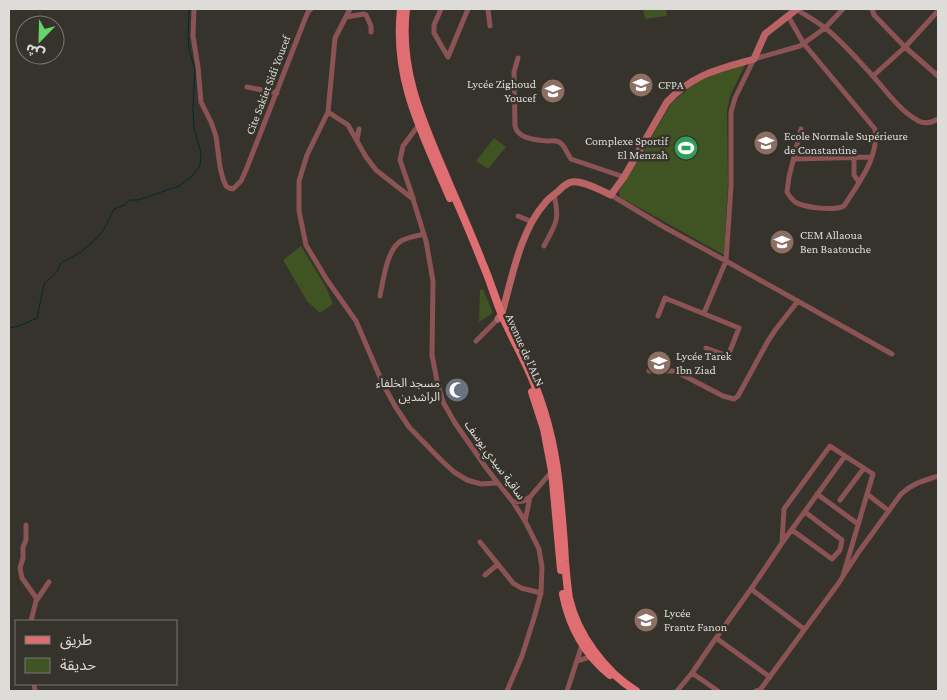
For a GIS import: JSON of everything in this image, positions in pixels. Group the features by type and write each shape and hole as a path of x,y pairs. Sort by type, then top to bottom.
{"main road":[{"path":"401,9 400,49 408,97 483,263 500,316 534,382 550,430 569,598 584,641 603,669 630,691"},
{"path":"406,9 405,35 408,74 421,124"},
{"path":"500,316 525,236 545,203 567,184 574,182 612,195 667,102 681,88 694,80 709,73 754,59 765,34 797,9"},
{"path":"594,656 636,691"}],"street":[{"name":"Cite Sakiet Sidi Youcef","path":"194,9 193,36 200,97 216,136 223,179 226,186 233,189 241,181 246,170 305,19 311,9"},
{"path":"350,9 335,38 328,112 307,155 299,181 299,211 306,245 327,280 356,321 383,384 395,406 410,427 454,472 467,480 481,484 497,483"},
{"path":"441,9 434,25 434,33 448,57 468,9"},
{"path":"488,9 490,26"},
{"path":"797,9 825,28 841,42 899,107 923,123 929,123 938,119"},
{"path":"704,313 726,261 731,186 731,112 735,98 754,59 791,50 804,44 825,28 843,9"},
{"path":"872,9 874,14 905,47 938,76"},
{"path":"873,76 905,47 938,11"},
{"path":"346,17 366,15 371,26 371,32"},
{"path":"788,16 804,44 875,128 875,150 844,206 832,209 803,205 794,201 787,192 789,176 801,129"},
{"path":"518,58 514,72 516,131 527,138 560,142 571,159 624,177"},
{"path":"247,87 276,93"},
{"path":"328,112 348,124 366,157 376,170 413,199"},
{"name":"ساقية سيدي يوسف","path":"421,124 403,146 400,160 424,234 432,281 432,355 437,381 443,402 455,423 525,520 539,549 542,567 540,593 534,618 522,656 507,691"},
{"path":"357,140 359,129"},
{"path":"794,159 872,157"},
{"path":"854,158 854,175 859,182"},
{"path":"544,246 558,217 554,195"},
{"path":"612,195 664,227 892,354"},
{"path":"518,216 532,222"},
{"path":"380,296 386,267 394,248 400,241 424,234"},
{"path":"658,316 665,298 739,328 728,356 706,348"},
{"path":"649,371 674,371 723,396 734,398 738,396 776,329 798,301"},
{"path":"476,340 500,316"},
{"path":"782,543 784,509 830,446 873,474 844,576"},
{"path":"677,691 692,673 845,456"},
{"path":"840,500 864,468"},
{"path":"513,502 522,501 530,497 554,471"},
{"path":"756,691 760,690 770,677 901,494 918,482 938,476"},
{"path":"817,494 858,524"},
{"path":"867,494 889,511"},
{"path":"525,520 530,497"},
{"path":"792,530 832,559 840,550 842,540 805,512"},
{"path":"26,525 26,540 20,568 22,578 37,599"},
{"path":"480,542 513,583 521,588 540,593"},
{"path":"485,575 497,565"},
{"path":"31,620 37,599 49,582"},
{"path":"751,589 804,629"},
{"path":"716,638 770,677"},
{"path":"567,691 584,641"},
{"path":"577,660 594,656"},
{"path":"692,673 718,691"}],"green space":[{"path":"643,9 666,9 667,16 645,19"},
{"name":"Complexe Sportif El Menzah","path":"745,65 730,96 727,111 728,184 724,255 620,197 619,192 672,102 694,84 713,75"},
{"path":"494,138 506,147 488,169 476,161"},
{"path":"301,246 326,287 333,304 320,313 307,301 283,260"},
{"path":"483,289 493,313 479,322 480,290"}],"waterway":[{"path":"9,328 37,318 44,284 56,273 61,263 81,252 97,238 114,209 130,200 138,200 179,186 192,176 200,166 201,153 194,128 195,69 189,50 189,9"}],"place":[{"name":"CFPA","path":"641,85"},
{"name":"Lycée Zighoud Youcef","path":"553,91"},
{"name":"Ecole Normale Supérieure de Constantine","path":"766,143"},
{"name":"Complexe Sportif El Menzah","path":"686,148"},
{"name":"CEM Allaoua Ben Baatouche","path":"782,242"},
{"name":"Lycée Tarek Ibn Ziad","path":"659,363"},
{"name":"مسجد الخلفاء الراشدين","path":"457,390"},
{"name":"Lycée Frantz Fanon","path":"646,620"}]}
